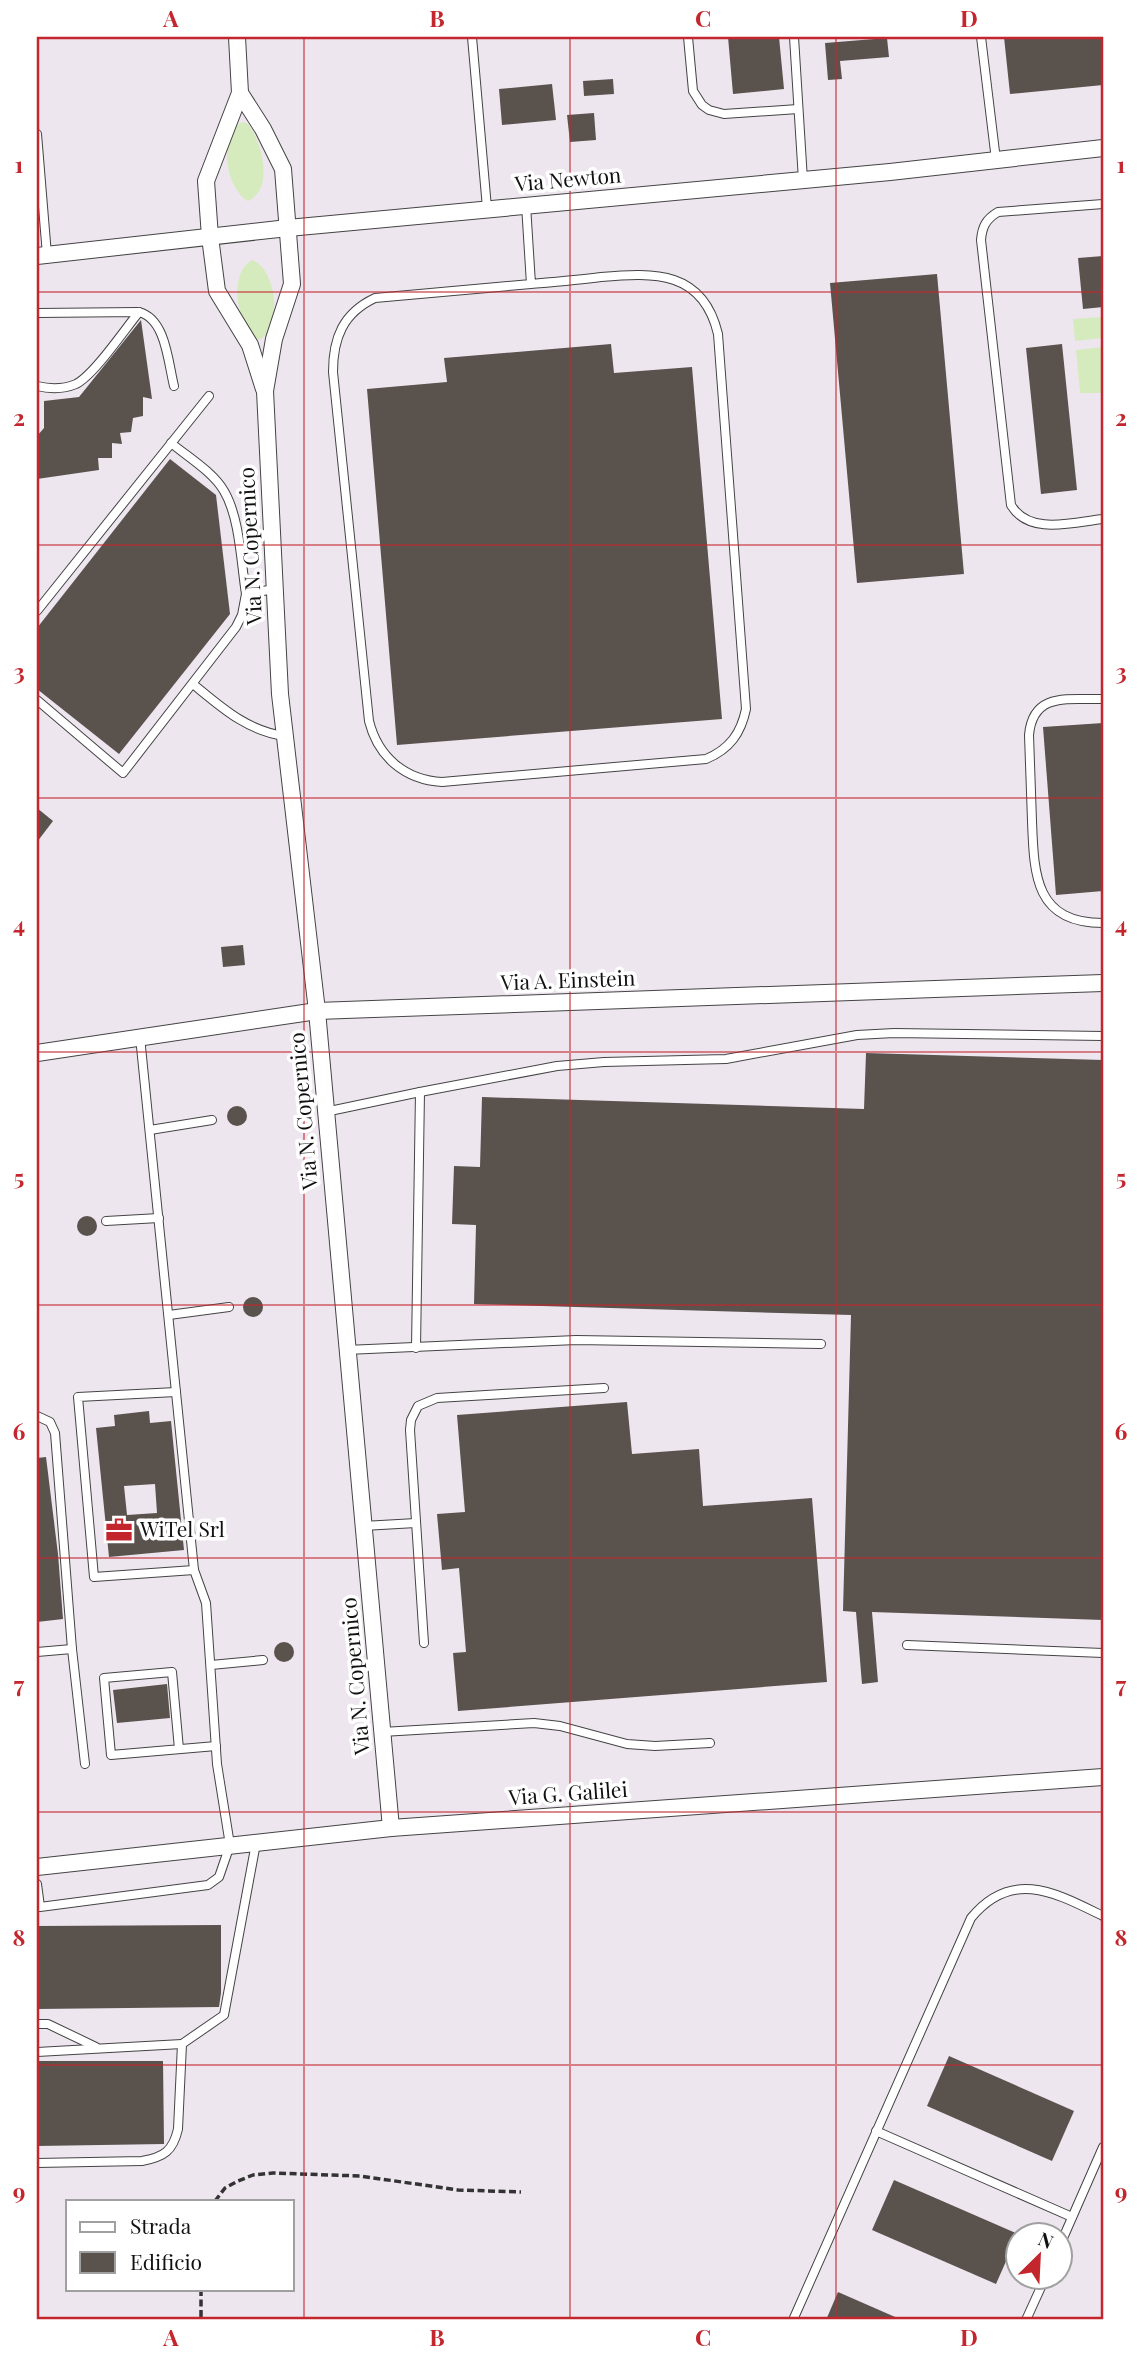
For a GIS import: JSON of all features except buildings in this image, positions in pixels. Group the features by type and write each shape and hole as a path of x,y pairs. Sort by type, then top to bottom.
{"street":[{"path":"237,37 240,93 206,181 210,237 217,292 250,345 265,391"},
{"path":"240,93 263,129 283,169 288,228 292,284 274,339 265,391"},
{"name":"Via Newton","path":"42,255 288,228 803,180 1103,148"},
{"name":"Via N. Copernico","path":"265,391 280,694 317,1011 391,1828"},
{"name":"Via A. Einstein","path":"37,1053 317,1011 1103,983"},
{"name":"Via G. Galilei","path":"37,1867 391,1828 1103,1777"}],"lane":[{"path":"472,37 487,208"},
{"path":"688,37 693,91 702,105 709,110 724,114 798,109"},
{"path":"793,37 803,180"},
{"path":"981,37 996,160"},
{"path":"37,134 42,255"},
{"path":"1103,204 998,212 984,225 981,240 1011,505 1020,517 1036,524 1103,519"},
{"path":"526,205 531,284"},
{"path":"652,274 679,282 701,298 709,309 716,327 719,348 746,696 744,720 726,748 699,760 442,782 426,781 414,777 391,762 377,744 369,721 333,372 335,340 348,317 365,302 375,298 531,284 652,274"},
{"path":"37,313 139,312 148,315 159,326 174,386"},
{"path":"37,386 69,386 85,378 139,312"},
{"path":"37,611 209,396"},
{"path":"37,700 123,773 236,627 242,615 246,594 235,522 224,491 171,443"},
{"path":"246,594 274,589"},
{"path":"193,684 244,723 260,731 285,736"},
{"path":"1103,699 1048,702 1036,710 1029,734 1037,880 1049,903 1059,913 1080,922 1103,923"},
{"path":"326,1112 420,1091 557,1066 726,1059 833,1038 869,1034 1103,1036"},
{"path":"37,1884 40,1907 208,1885 219,1877 230,1845 216,1746 206,1603 194,1570 140,1037"},
{"path":"416,1348 420,1091"},
{"path":"150,1130 212,1119"},
{"path":"106,1221 159,1218"},
{"path":"169,1315 229,1307"},
{"path":"346,1350 576,1340 821,1344"},
{"path":"424,1643 410,1430 411,1420 418,1406 437,1398 604,1388"},
{"path":"176,1392 78,1397 94,1577 194,1570"},
{"path":"37,1416 50,1422 55,1433 72,1648 85,1764"},
{"path":"363,1526 416,1523"},
{"path":"907,1645 1103,1653"},
{"path":"37,1652 72,1648"},
{"path":"211,1665 262,1661"},
{"path":"179,1749 172,1672 104,1678 111,1755 216,1746"},
{"path":"382,1732 534,1723 569,1728 627,1744 656,1746 710,1742"},
{"path":"37,2052 182,2044 224,2015 256,1843"},
{"path":"793,2320 964,1931 980,1908 990,1899 1010,1890 1033,1889 1056,1895 1103,1916"},
{"path":"37,2024 48,2024 99,2049"},
{"path":"37,2163 142,2161 168,2153 175,2143 178,2129 182,2044"},
{"path":"876,2130 1072,2217"},
{"path":"1071,2220 1103,2147"},
{"path":"1026,2320 1040,2290"}],"path":[{"path":"216,2200 225,2188 238,2180 273,2173 360,2176 458,2190 521,2192"},
{"path":"201,2290 201,2320"}],"shaded area":[{"path":"37,37 1103,37 1103,2320 37,2320"}],"green space":[{"path":"242,122 248,124 255,136 263,167 261,187 248,201 234,186 227,162 229,139 234,129"},
{"path":"252,260 267,275 274,299 272,324 267,334 259,340 245,324 238,301 239,277 244,267"},
{"path":"1103,317 1103,338 1075,341 1073,319"},
{"path":"1103,347 1103,393 1080,393 1076,350"}],"place":[{"name":"WiTel Srl","path":"119,1530"}]}
